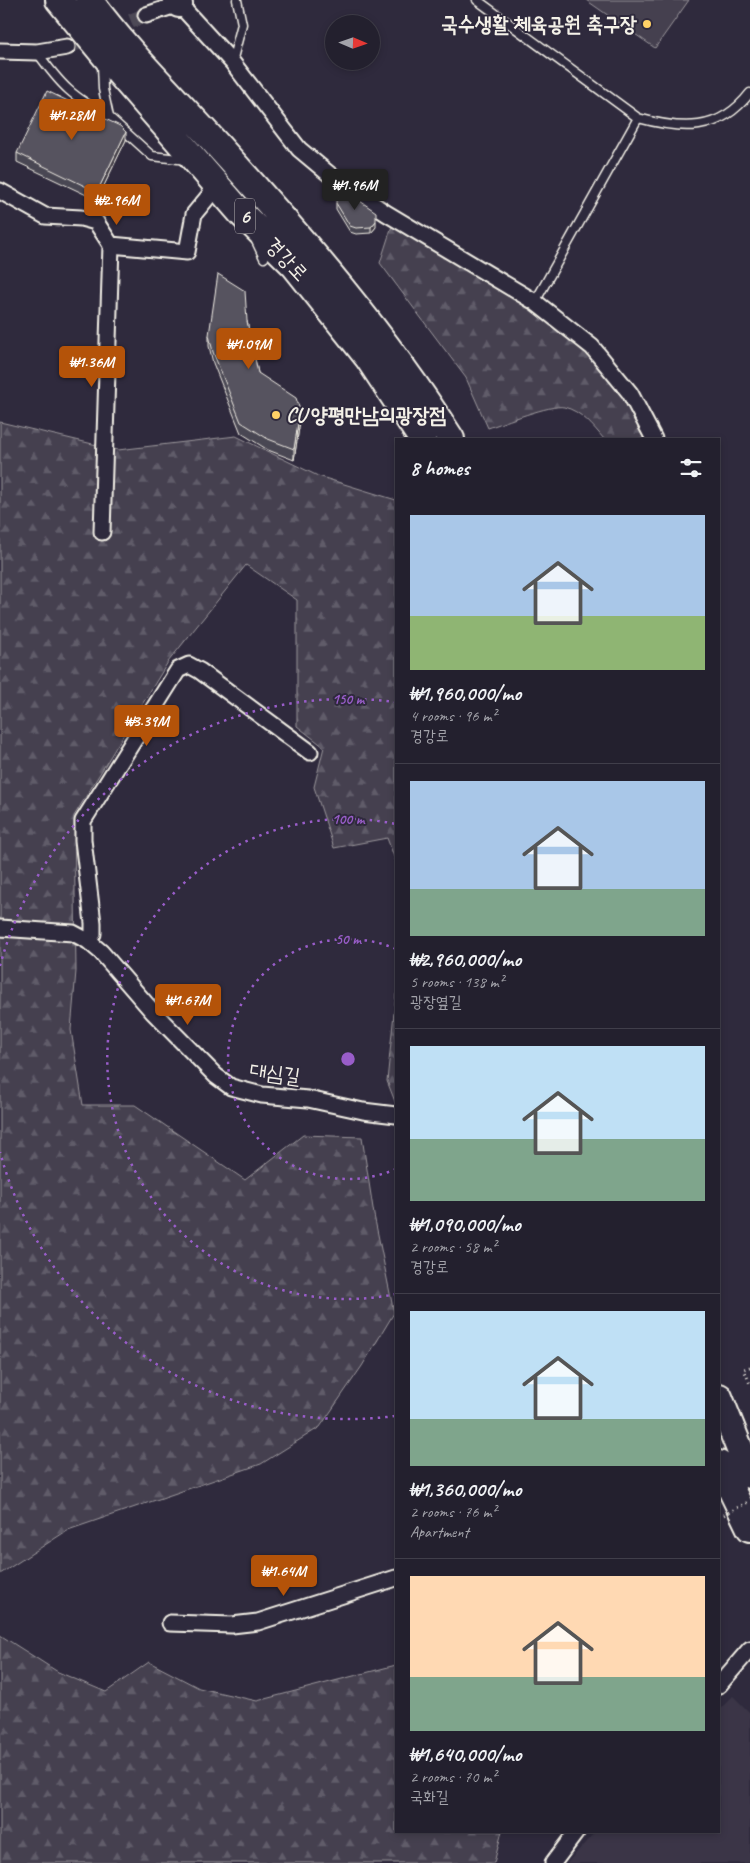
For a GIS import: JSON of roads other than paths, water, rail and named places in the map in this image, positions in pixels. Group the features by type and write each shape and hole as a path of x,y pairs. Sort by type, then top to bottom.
{"highway":[{"name":"경강로","path":"59,0 241,212 294,265 369,359 421,438"},
{"name":"경강로","path":"89,0 144,67 198,123 324,264 393,352 451,438"},
{"path":"720,1400 750,1475"},
{"path":"720,1466 750,1528"}],"street":[{"path":"146,15 178,2 232,62 299,149 335,179 386,213 536,302 592,347 630,393 653,438"},
{"path":"0,51 37,52 66,47"},
{"path":"111,245 188,252 194,214 218,185"},
{"path":"0,191 46,216 81,218 96,222 111,245 102,532"},
{"path":"88,941 93,934 93,923 83,840 83,821 178,670 189,665 200,671 310,752"},
{"name":"대심길","path":"0,928 73,934 88,941 101,952 135,992 202,1061 231,1087 262,1095 308,1099 363,1111 395,1115"},
{"path":"170,1623 232,1626 258,1622 395,1578"},
{"path":"720,1684 750,1649"},
{"path":"552,1863 575,1833"}],"lane":[{"path":"232,62 242,24 237,0"},
{"path":"477,0 638,118 667,126 697,126 722,118 750,93"},
{"path":"37,52 57,81 77,99 110,116 152,156 197,161"},
{"path":"102,52 103,89 110,116"},
{"path":"536,302 638,118"},
{"path":"241,212 264,258"}],"tunnel":[{"path":"67,47 146,15"}],"place":[{"name":"국수생활 체육공원 축구장","path":"647,24"},
{"name":"CU 양평만남의광장점","path":"276,415"}]}
